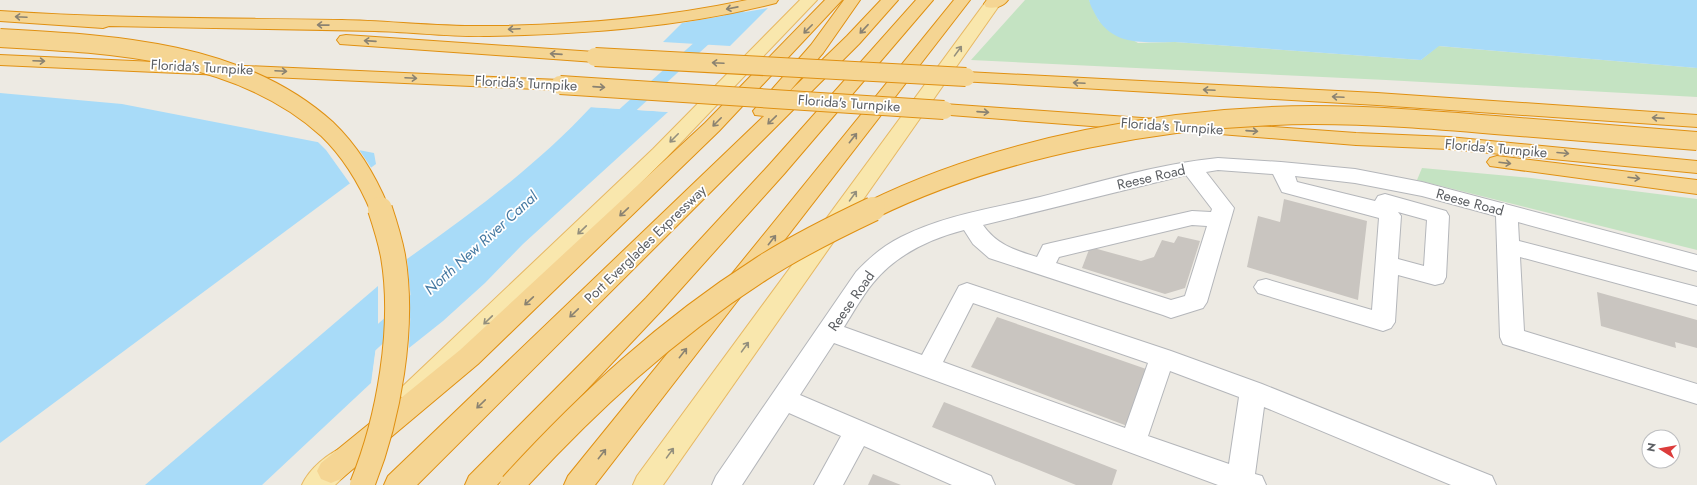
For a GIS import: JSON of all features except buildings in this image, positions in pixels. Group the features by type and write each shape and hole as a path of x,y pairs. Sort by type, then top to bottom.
{"highway":[{"path":"88,22 376,26 488,31 595,25 682,16 770,0"},
{"path":"324,478 469,357 706,132 818,20 834,0"},
{"path":"672,217 745,130 817,49 852,0"},
{"name":"Port Everglades Expressway","path":"398,485 853,40 890,0"},
{"path":"479,485 654,304 777,169 925,0"},
{"path":"578,485 962,0"},
{"path":"0,16 595,57 1377,100 1697,121"},
{"path":"0,38 115,46 180,57 216,68 265,87 312,116 331,132 347,151 359,166 385,217 392,244 399,308 392,380 381,424 362,485"},
{"name":"Florida's Turnpike","path":"0,60 252,70 560,85 1356,139 1449,143 1697,167"},
{"path":"1377,100 1628,103 1697,108"},
{"path":"512,485 570,424 629,368 687,322 761,269 823,233 876,208 932,184 986,165 1037,150 1093,137 1202,121 1257,117 1396,117 1697,141"},
{"path":"1356,139 1422,153 1697,187"}],"main road":[{"path":"324,478 660,153 809,0"},
{"path":"647,485 996,1"}],"street":[{"name":"Reese Road","path":"726,485 864,278 880,260 896,248 915,238 969,221 1191,167 1218,164 1281,168 1355,176 1386,198 1507,212 1697,263"},
{"path":"969,221 982,239 997,252 1171,309 1195,302 1223,208 1191,167"},
{"path":"1281,168 1289,187 1386,198 1438,216 1435,277 1387,264"},
{"path":"1266,286 1383,322 1390,216 1386,198"},
{"path":"1507,212 1512,337 1697,394"},
{"path":"1043,267 1051,251 1192,218 1220,220"},
{"path":"1509,246 1697,296"},
{"path":"930,366 967,292 1162,358 1253,391 1482,485"},
{"path":"829,331 930,366 1246,483 1253,391"},
{"path":"1133,442 1162,358"},
{"path":"784,399 981,485"},
{"path":"828,485 858,431"}],"green space":[{"path":"1025,0 1089,0 1099,21 1138,43 1175,42 1421,60 1438,46 1697,68 1697,97 971,60"},
{"path":"1422,168 1531,178 1697,199 1697,250 1417,180"}],"water":[{"path":"1089,0 1697,0 1697,68 1439,46 1421,60 1175,42 1141,42 1120,37 1110,32 1102,25"},
{"path":"768,8 730,46 663,42 682,23"},
{"path":"0,93 122,104 374,153 376,164 0,443"},
{"path":"591,107 668,112 523,244 485,283 443,321 409,348 411,300 407,259 503,188 526,169 570,129"},
{"path":"378,286 378,332 371,383 262,485 145,485"}],"pier":[{"path":"768,6 770,7 679,23 681,21"},
{"path":"591,105 668,110 670,112 588,107"},
{"path":"316,140 358,148 372,169 351,185 326,150"},
{"path":"378,284 380,286 381,297 380,332 373,384 371,387 378,332"}],"waterway":[{"name":"North New River Canal","path":"611,125 750,0"},
{"name":"North New River Canal","path":"360,352 429,290"}]}
